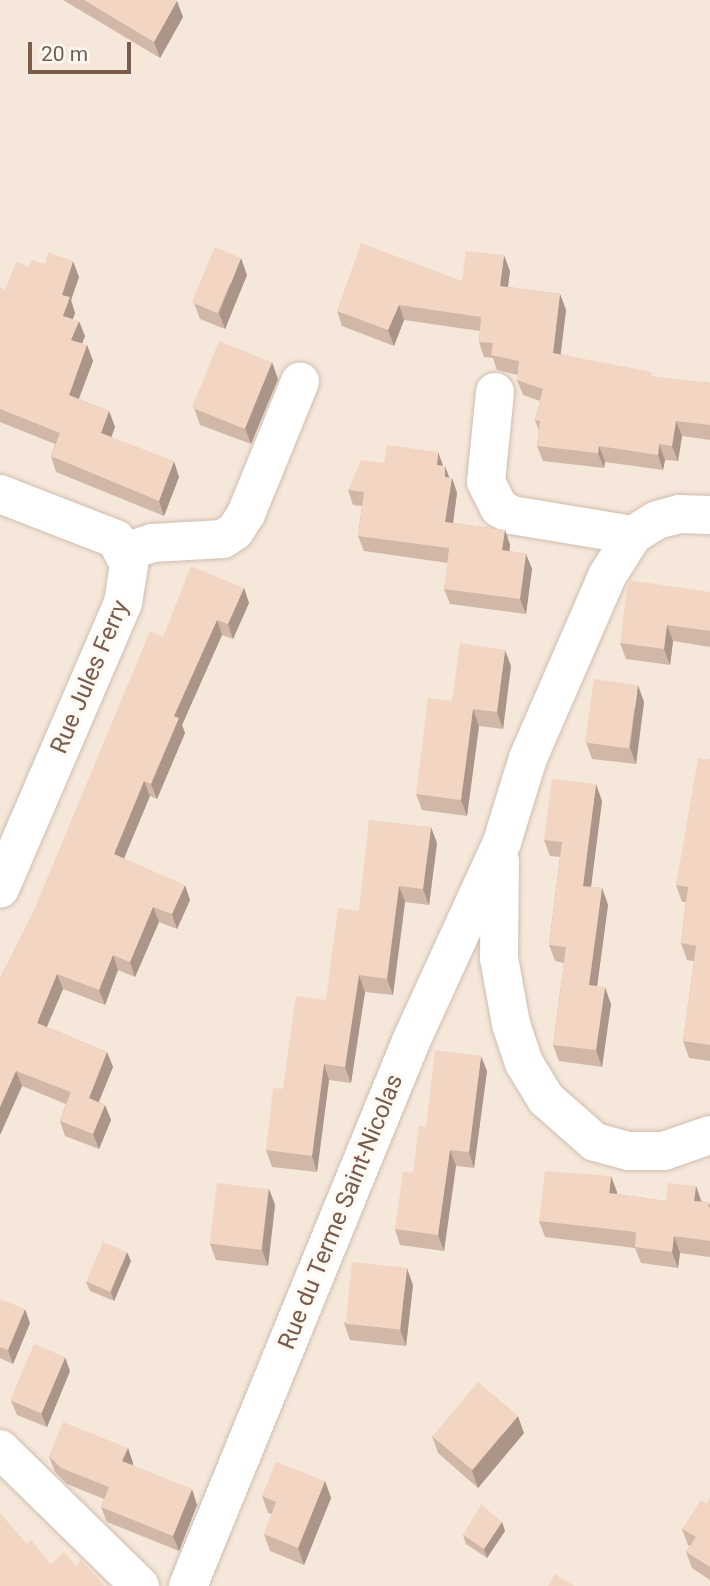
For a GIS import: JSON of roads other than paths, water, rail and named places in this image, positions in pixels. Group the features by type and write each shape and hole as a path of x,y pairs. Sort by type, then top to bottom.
{"street":[{"path":"0,494 99,530 116,539 125,552 152,543 223,539 235,531 246,514 300,382"},
{"path":"495,392 486,482 499,508 512,515 633,535 678,514 710,515"},
{"name":"Rue du Terme Saint-Nicolas","path":"188,1586 412,1038 502,842 528,758 607,576 633,535"},
{"name":"Rue Jules Ferry","path":"0,889 123,603 129,581 125,552"},
{"name":"Rue du Terme Saint-Nicolas","path":"502,842 499,958 511,1024 524,1063 547,1099 596,1142 629,1151 664,1151 710,1135"},
{"path":"0,1449 140,1586"}]}
